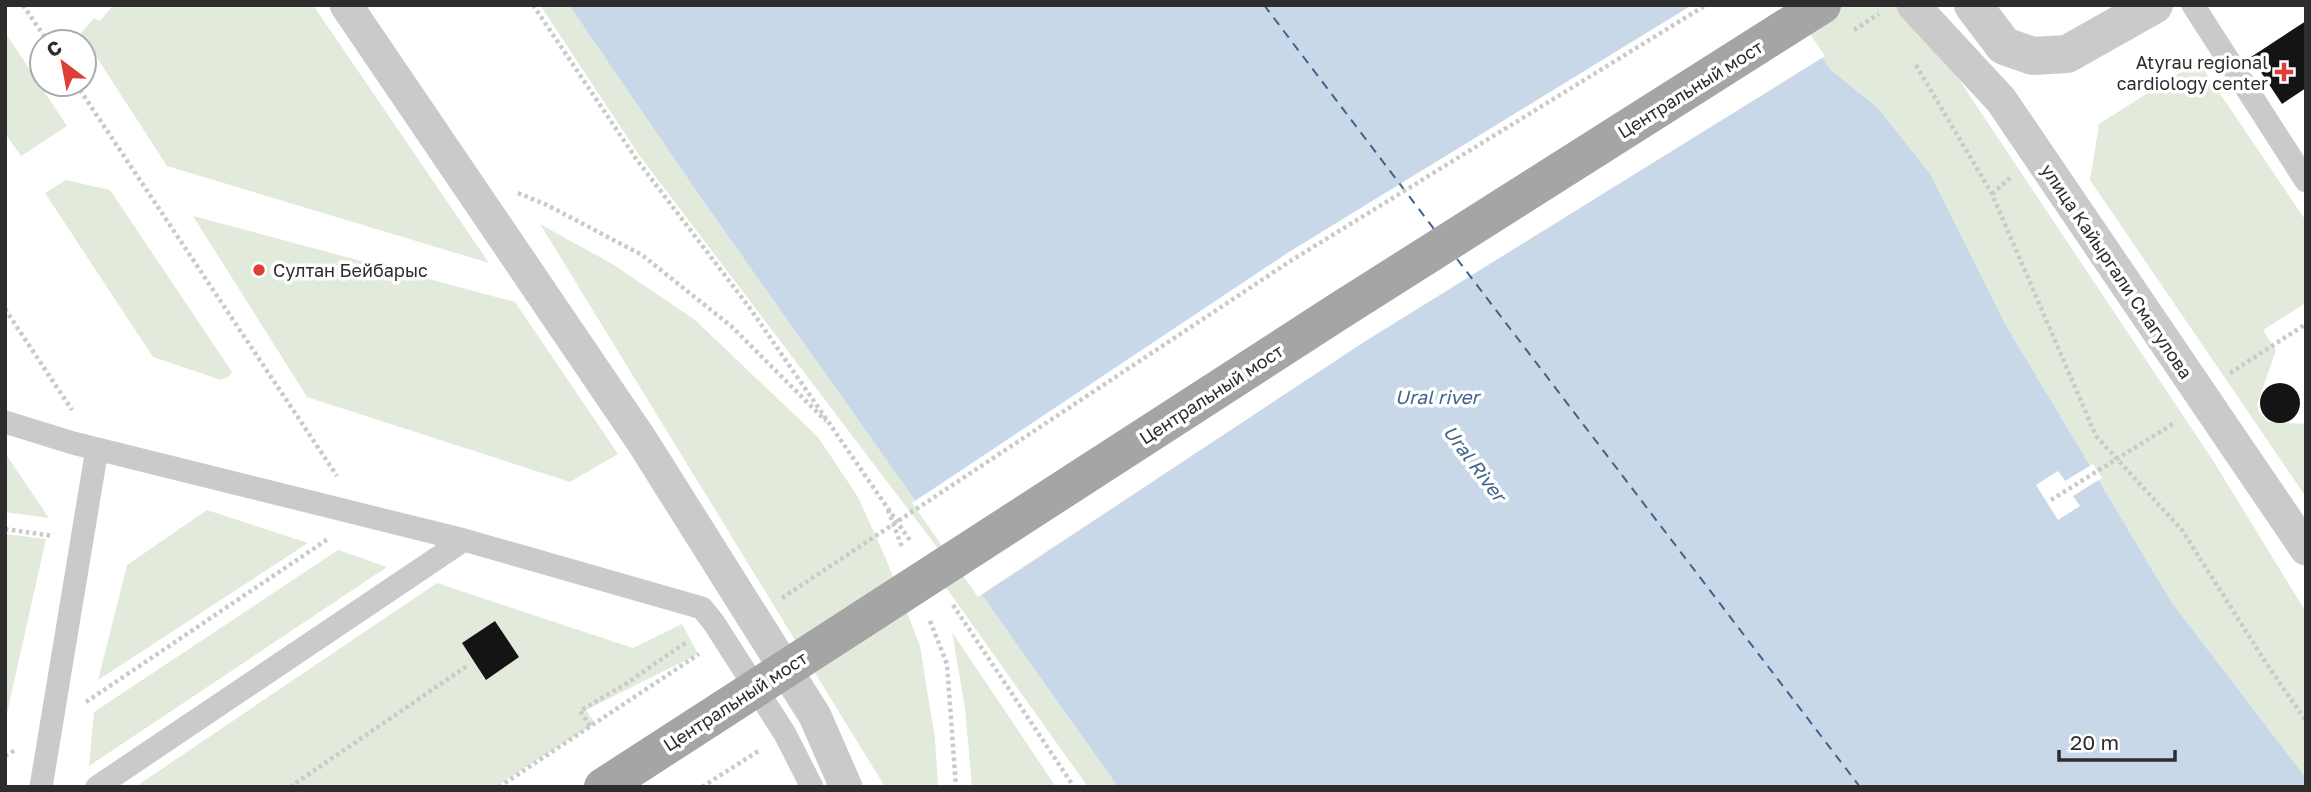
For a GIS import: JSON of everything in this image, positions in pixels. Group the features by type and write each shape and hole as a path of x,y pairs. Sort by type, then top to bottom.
{"main road":[{"name":"Центральный мост","path":"603,787 1339,311 1822,5"}],"street":[{"path":"346,5 642,440 815,716 846,787"},
{"name":"улица Кайыргали Смагулова","path":"1913,5 2001,100 2306,550"},
{"path":"1973,5 2004,46 2033,56 2067,54 2154,5"}],"lane":[{"path":"2193,5 2306,181"},
{"path":"5,422 97,449 464,540 702,608 785,734 812,787"},
{"path":"41,787 97,449"},
{"path":"97,787 464,540"}],"path":[{"path":"23,5 39,28"},
{"path":"533,5 637,160 749,307 915,548"},
{"path":"774,604 1292,260 1706,5"},
{"path":"1871,5 1885,24"},
{"path":"1914,62 1992,194 2096,436 2182,530 2306,721"},
{"path":"513,191 547,205 642,255 731,326 835,430"},
{"path":"5,309 97,449"},
{"path":"2051,499 2203,398 2306,324"},
{"path":"885,502 904,552"},
{"path":"5,529 82,542"},
{"path":"953,605 1074,787"},
{"path":"928,614 947,664 956,787"},
{"path":"590,726 580,711 714,623"},
{"path":"499,787 705,650"},
{"path":"290,787 467,666"}],"green space":[{"path":"113,5 313,5 489,263 167,166 98,59 98,28 85,28 94,18 100,21"},
{"path":"540,5 569,5 706,205 1118,787 1088,787 942,582 955,571 639,155"},
{"path":"1786,5 1894,5 1948,63 2212,459 2306,612 2306,778 2172,603 2007,327 1931,175 1878,108 1831,70"},
{"path":"5,32 28,67 28,98 49,98 67,126 21,156 5,133"},
{"path":"2198,61 2306,221 2306,303 2263,330 2276,350 2257,405 2259,412 2268,422 2306,424 2306,497 2090,180 2099,124"},
{"path":"66,180 110,190 232,372 228,377 221,380 153,357 45,193"},
{"path":"193,216 515,302 618,454 570,482 307,397"},
{"path":"540,224 614,265 695,320 818,437 858,497 920,646 935,739 938,787 885,787"},
{"path":"5,453 49,518 5,512"},
{"path":"207,510 308,543 98,680 127,565"},
{"path":"5,534 46,539 5,722"},
{"path":"338,550 387,567 89,766 94,712"},
{"path":"437,583 633,648 682,624 698,654 586,710 595,723 495,787 135,787"},
{"path":"952,632 1056,787 972,787 965,708"}],"water":[{"name":"Ural river","path":"569,5 1786,5 1831,70 1878,108 1931,175 2007,327 2172,603 2306,778 2306,787 1118,787 706,205"}],"pier":[{"path":"1692,5 1790,5 1825,56 1364,342 978,597 912,503 1289,252"},
{"path":"2093,464 2102,478 2073,496 2080,506 2058,520 2036,485 2058,471 2065,481"}],"building":[{"name":"Atyrau regional cardiology center","path":"2306,21 2306,88 2282,104 2251,57"},
{"path":"2280,383 2294,389 2300,403 2294,417 2280,423 2266,417 2260,403 2266,389"},
{"path":"495,621 519,657 486,680 462,643"}],"ferry route":[{"path":"1264,5 1434,229"},
{"path":"1457,259 1860,787"}],"place":[{"name":"Atyrau regional cardiology center","path":"2284,72"},
{"name":"Султан Бейбарыс","path":"259,270"}],"water label":[{"name":"Ural River","path":"1475,463"}]}
